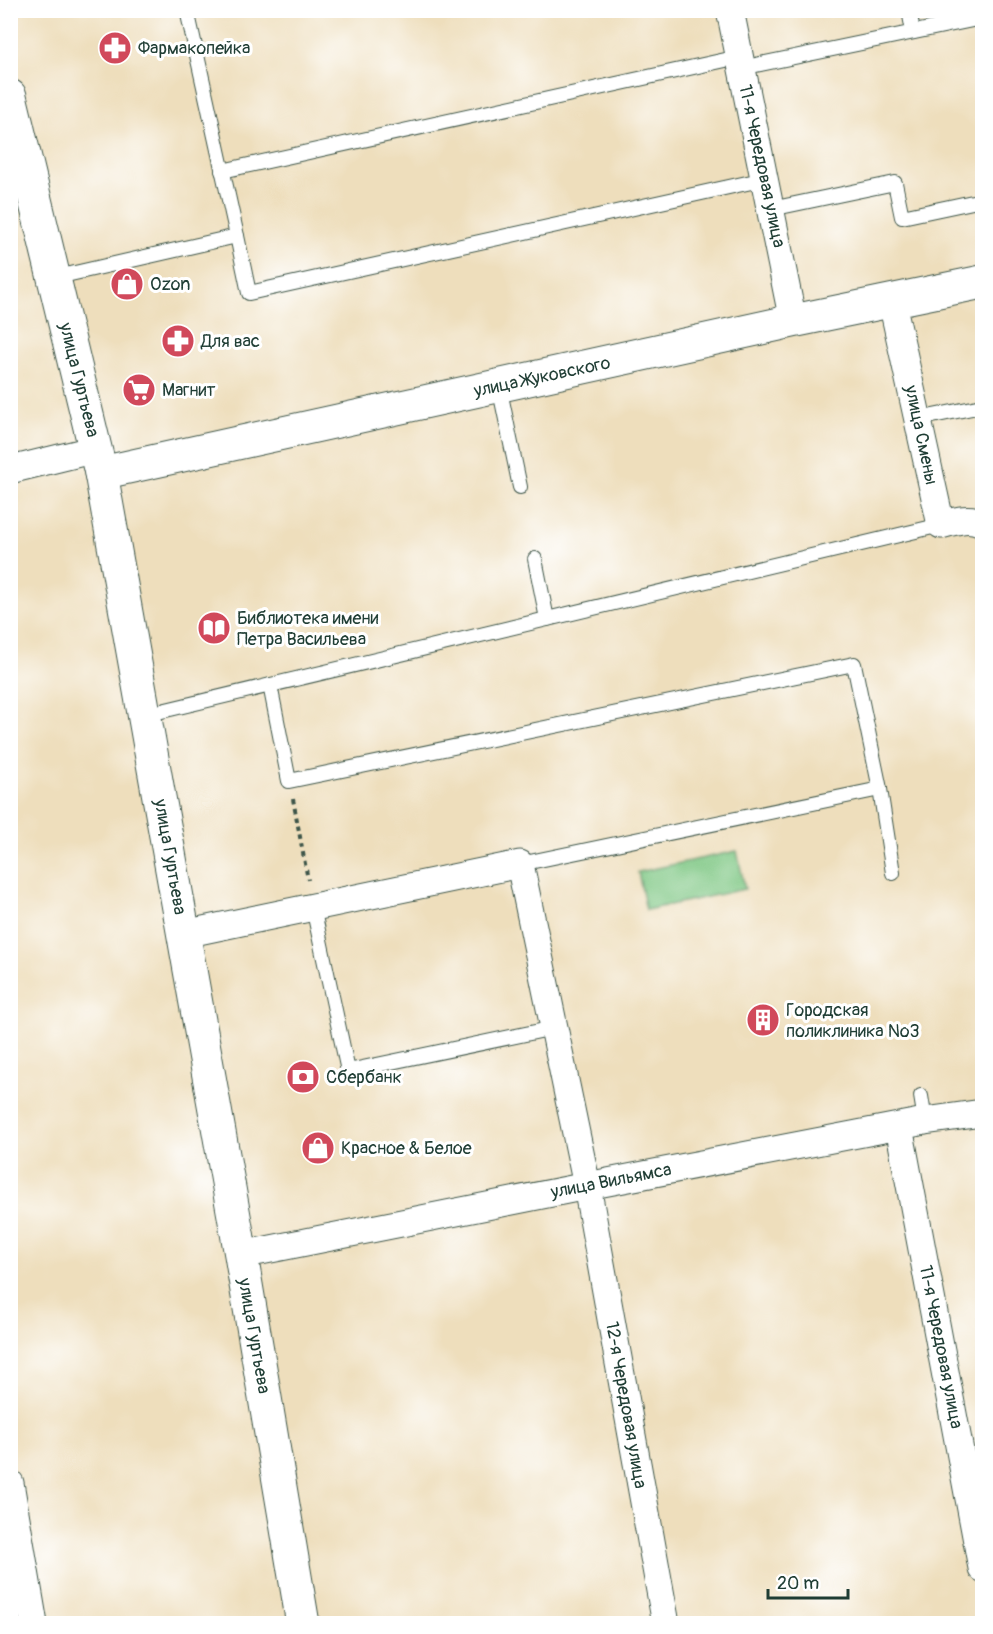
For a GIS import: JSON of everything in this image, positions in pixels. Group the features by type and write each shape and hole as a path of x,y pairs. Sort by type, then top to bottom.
{"main road":[{"name":"улица Гуртьева","path":"10,96 99,461 241,1255 303,1623"},
{"name":"улица Жуковского","path":"99,461 499,386 982,282"}],"street":[{"name":"11-я Чередовая улица","path":"730,10 794,321"},
{"name":"улица Смены","path":"892,302 941,525"},
{"name":"улица Жуковского","path":"10,470 99,461"},
{"path":"941,525 976,519 982,523"},
{"path":"184,934 519,864"},
{"name":"12-я Чередовая улица","path":"519,864 586,1186 666,1623"},
{"name":"улица Вильямса","path":"241,1255 899,1126 923,1109 982,1113"},
{"name":"11-я Чередовая улица","path":"899,1126 982,1568"},
{"path":"10,1483 34,1623"}],"lane":[{"path":"187,10 249,293 765,179"},
{"path":"909,10 913,32"},
{"path":"222,171 740,62 982,18"},
{"path":"771,209 895,183 902,217 982,200"},
{"path":"53,278 237,236"},
{"path":"499,386 520,487"},
{"path":"918,419 982,406"},
{"path":"145,715 941,525"},
{"path":"535,559 547,619"},
{"path":"270,685 290,781 854,664 880,789 893,873"},
{"path":"519,864 880,789"},
{"path":"313,907 348,1071 554,1028"}],"path":[{"path":"290,781 313,907"}],"green space":[{"path":"737,851 745,889 646,910 638,872"}],"place":[{"name":"Фармакопейка","path":"115,48"},
{"name":"Ozon","path":"127,284"},
{"name":"Для вас","path":"178,341"},
{"name":"Магнит","path":"139,390"},
{"name":"Библиотека имени Петра Васильева","path":"214,628"},
{"name":"Городская поликлиника №3","path":"763,1020"},
{"name":"Сбербанк","path":"303,1077"},
{"name":"Красное & Белое","path":"318,1148"}]}
